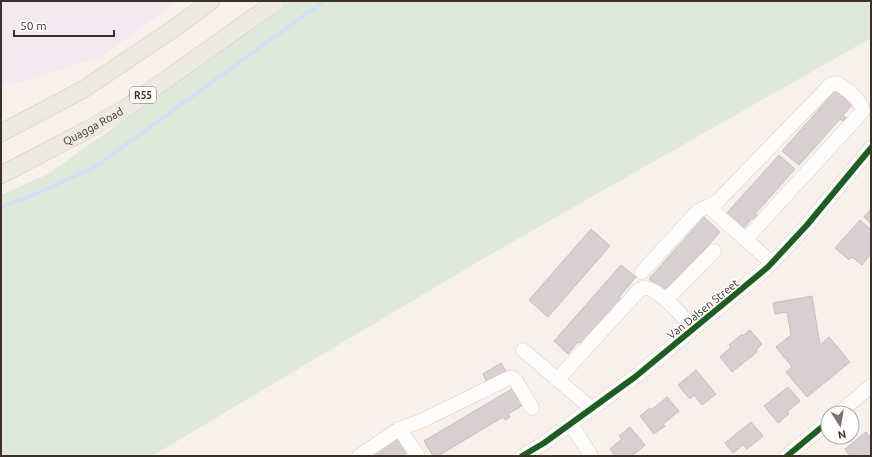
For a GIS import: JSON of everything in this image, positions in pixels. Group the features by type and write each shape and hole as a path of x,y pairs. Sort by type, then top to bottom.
{"main road":[{"path":"1,133 84,88 179,25 211,1"},
{"name":"Quagga Road","path":"1,175 119,112 277,1"}],"street":[{"path":"642,272 697,212 702,208 709,207 718,201 768,151 829,86 835,83 840,85 861,103 863,111 746,239"},
{"name":"Van Dalsen Street","path":"522,456 544,443 635,377 749,284 772,263 807,225 871,148"},
{"path":"709,207 772,263"},
{"path":"667,299 714,251"},
{"path":"557,380 638,291 643,288 649,289 667,299 694,329"},
{"path":"523,350 592,409"},
{"path":"359,456 399,429 421,421 509,378 513,378 532,408"},
{"path":"849,405 871,386"},
{"path":"571,424 591,456"},
{"path":"399,429 418,456"},
{"path":"787,456 820,429"}],"shaded area":[{"path":"1,1 178,1 101,57 1,88"}],"green space":[{"path":"290,1 871,1 871,38 479,261 152,456 1,456 1,195 48,174"}],"building":[{"path":"837,89 853,104 843,115 846,118 843,121 840,119 799,165 782,151"},
{"path":"779,155 795,169 755,214 758,216 754,220 752,218 741,231 724,216"},
{"path":"871,209 871,224 864,217"},
{"path":"704,217 720,232 666,293 649,279"},
{"path":"860,220 871,230 871,254 862,265 852,257 849,260 835,248"},
{"path":"591,229 610,246 548,317 529,300"},
{"path":"621,265 636,277 619,297 621,299 581,344 578,342 568,354 554,341"},
{"path":"812,296 820,345 829,337 850,362 807,397 786,372 792,367 776,347 791,335 787,312 775,314 773,303"},
{"path":"750,330 762,344 756,350 757,352 732,372 720,357 731,347 729,345 742,334 743,336"},
{"path":"501,363 506,372 487,383 483,374"},
{"path":"696,370 716,394 702,405 694,395 690,399 678,385"},
{"path":"515,387 525,404 508,414 510,417 505,420 503,417 438,456 433,456 424,441"},
{"path":"788,387 800,401 787,412 789,414 778,423 764,406"},
{"path":"667,397 679,411 663,424 665,426 654,434 640,416 650,408 651,410"},
{"path":"751,422 763,436 747,449 743,445 733,453 725,443"},
{"path":"630,427 645,445 632,456 615,456 610,449 622,439 619,436"},
{"path":"866,432 871,438 871,452 866,456 850,456 845,449 850,445 860,445 860,437"},
{"path":"398,435 409,451 402,456 369,456"}],"waterway":[{"path":"1,207 38,193 95,167 324,1"}],"cycle path":[{"path":"522,456 544,443 635,377 768,267 807,225 871,148"},
{"path":"787,456 820,429"}]}
